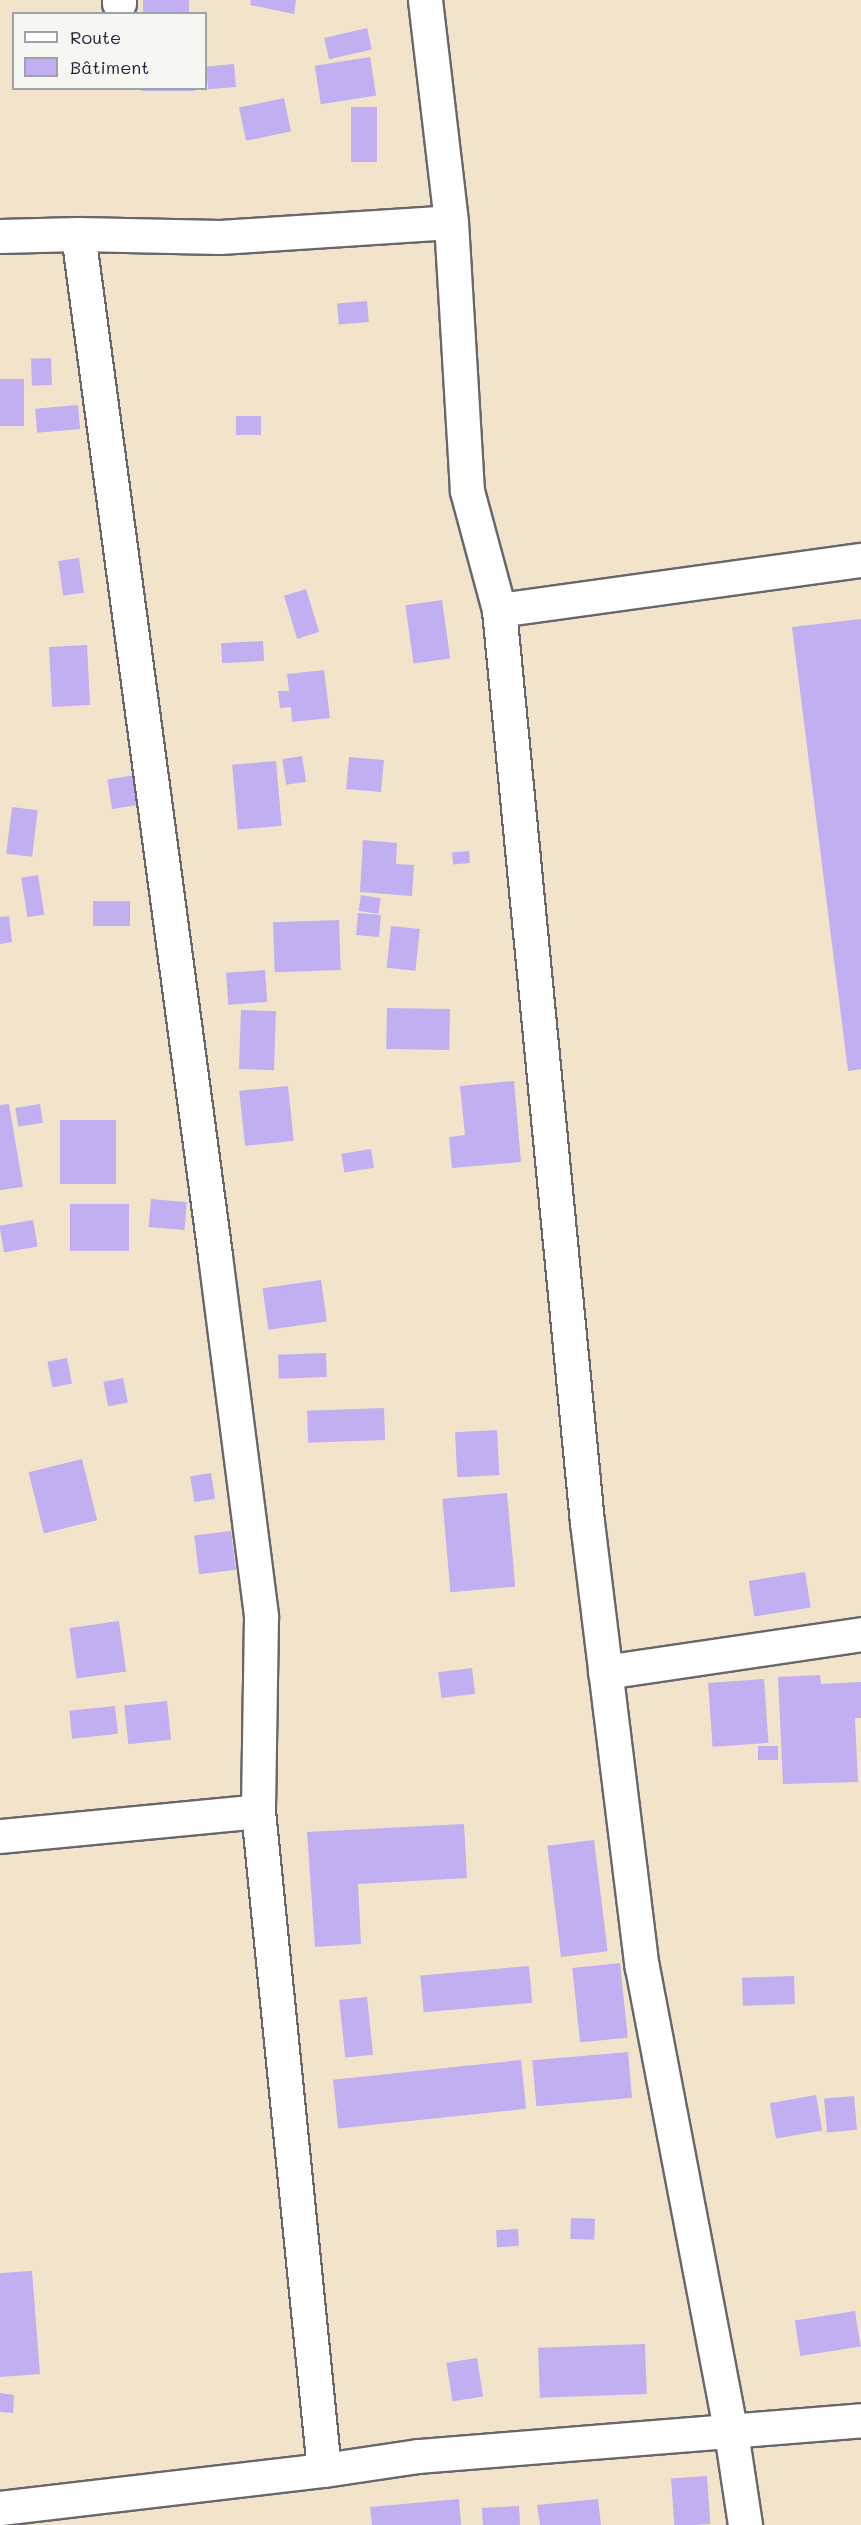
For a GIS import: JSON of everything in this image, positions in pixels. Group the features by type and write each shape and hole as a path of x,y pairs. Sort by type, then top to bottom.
{"street":[{"path":"425,0 451,222 467,491 499,610 587,1522 642,1967 731,2432 745,2525"},
{"path":"0,236 78,234 220,237 451,222"},
{"path":"78,234 261,1617 258,1811 324,2470"},
{"path":"499,610 861,560"},
{"path":"605,1672 861,1634"},
{"path":"0,1836 258,1811"},
{"path":"0,2508 324,2470 418,2456 861,2420"}],"building":[{"path":"143,0 189,0 189,12 143,12"},
{"path":"251,0 296,0 294,14 250,5"},
{"path":"367,28 372,49 329,59 324,38"},
{"path":"370,57 376,96 321,104 315,66"},
{"path":"234,64 236,87 208,89 207,66"},
{"path":"141,90 195,90 195,91"},
{"path":"284,98 291,131 246,141 239,108"},
{"path":"351,107 377,107 377,162 351,162"},
{"path":"367,301 369,322 339,325 337,304"},
{"path":"51,358 52,385 32,386 31,359"},
{"path":"0,379 24,379 24,426 0,426"},
{"path":"78,405 80,429 37,433 35,409"},
{"path":"236,416 261,416 261,435 236,435"},
{"path":"79,558 84,593 63,596 58,561"},
{"path":"306,589 319,632 297,639 284,596"},
{"path":"442,600 450,658 414,664 405,605"},
{"path":"861,619 861,1069 848,1071 792,627"},
{"path":"263,641 264,661 222,663 221,643"},
{"path":"87,645 90,705 52,707 49,647"},
{"path":"324,670 330,718 292,722 291,707 280,708 278,691 289,691 287,674"},
{"path":"302,756 306,782 286,785 282,759"},
{"path":"349,757 384,760 381,792 346,789"},
{"path":"276,761 282,826 238,830 232,765"},
{"path":"135,775 140,805 112,809 107,779"},
{"path":"12,807 38,810 32,857 6,854"},
{"path":"363,840 397,843 396,864 414,865 412,896 360,892"},
{"path":"469,851 470,863 453,864 452,852"},
{"path":"38,875 44,915 27,917 21,878"},
{"path":"361,895 381,898 378,914 358,911"},
{"path":"93,901 130,901 130,926 93,926"},
{"path":"358,913 381,915 379,937 356,935"},
{"path":"9,916 12,942 0,944 0,917"},
{"path":"339,920 341,970 275,972 273,922"},
{"path":"391,926 420,929 415,971 387,968"},
{"path":"265,970 267,1002 228,1005 226,973"},
{"path":"387,1008 450,1009 449,1050 386,1049"},
{"path":"241,1010 276,1011 274,1070 239,1069"},
{"path":"514,1081 521,1162 452,1168 449,1137 465,1135 460,1086"},
{"path":"288,1086 294,1141 245,1146 239,1091"},
{"path":"9,1104 23,1187 0,1190 0,1105"},
{"path":"40,1104 43,1123 18,1127 15,1108"},
{"path":"60,1120 116,1120 116,1184 60,1184"},
{"path":"371,1149 374,1168 344,1172 341,1154"},
{"path":"151,1199 187,1202 184,1230 149,1227"},
{"path":"70,1204 129,1204 129,1251 70,1251"},
{"path":"33,1220 38,1247 4,1252 0,1226"},
{"path":"321,1280 327,1322 268,1330 263,1288"},
{"path":"326,1353 327,1377 279,1379 278,1355"},
{"path":"67,1358 72,1384 52,1387 47,1362"},
{"path":"123,1378 128,1403 108,1406 103,1382"},
{"path":"384,1408 385,1440 308,1443 307,1411"},
{"path":"497,1430 499,1475 457,1477 455,1432"},
{"path":"82,1459 97,1520 44,1533 29,1472"},
{"path":"211,1473 215,1499 194,1502 190,1476"},
{"path":"507,1493 515,1587 450,1592 442,1499"},
{"path":"231,1531 236,1570 199,1574 194,1536"},
{"path":"805,1572 811,1608 754,1616 749,1581"},
{"path":"119,1621 126,1672 77,1678 69,1628"},
{"path":"472,1668 475,1694 441,1698 438,1672"},
{"path":"820,1675 821,1684 861,1682 861,1718 855,1718 858,1782 783,1784 778,1677"},
{"path":"764,1679 768,1743 713,1747 708,1683"},
{"path":"167,1701 171,1740 128,1744 124,1705"},
{"path":"115,1706 118,1734 72,1739 69,1711"},
{"path":"758,1746 778,1746 778,1760 758,1760"},
{"path":"464,1824 467,1878 358,1884 361,1944 315,1947 307,1832"},
{"path":"594,1840 608,1951 561,1957 547,1846"},
{"path":"620,1963 628,2038 580,2043 572,1968"},
{"path":"529,1966 532,2003 424,2012 420,1975"},
{"path":"794,1976 795,2004 743,2006 742,1978"},
{"path":"367,1997 373,2055 345,2058 339,2000"},
{"path":"628,2052 632,2098 536,2106 532,2060"},
{"path":"521,2060 526,2109 338,2128 333,2080"},
{"path":"816,2095 822,2130 776,2139 770,2103"},
{"path":"854,2096 857,2130 827,2132 824,2099"},
{"path":"571,2218 595,2219 594,2240 570,2239"},
{"path":"518,2229 519,2246 497,2247 496,2230"},
{"path":"32,2271 40,2374 0,2377 0,2273"},
{"path":"855,2311 861,2347 800,2356 795,2321"},
{"path":"645,2344 647,2394 540,2398 538,2348"},
{"path":"477,2358 483,2397 452,2401 446,2363"},
{"path":"0,2393 14,2395 13,2413 0,2412"},
{"path":"707,2476 710,2524 674,2525 671,2479"},
{"path":"459,2499 461,2525 372,2525 370,2507"},
{"path":"598,2499 601,2525 540,2525 537,2505"},
{"path":"519,2506 520,2525 483,2525 482,2508"}]}
